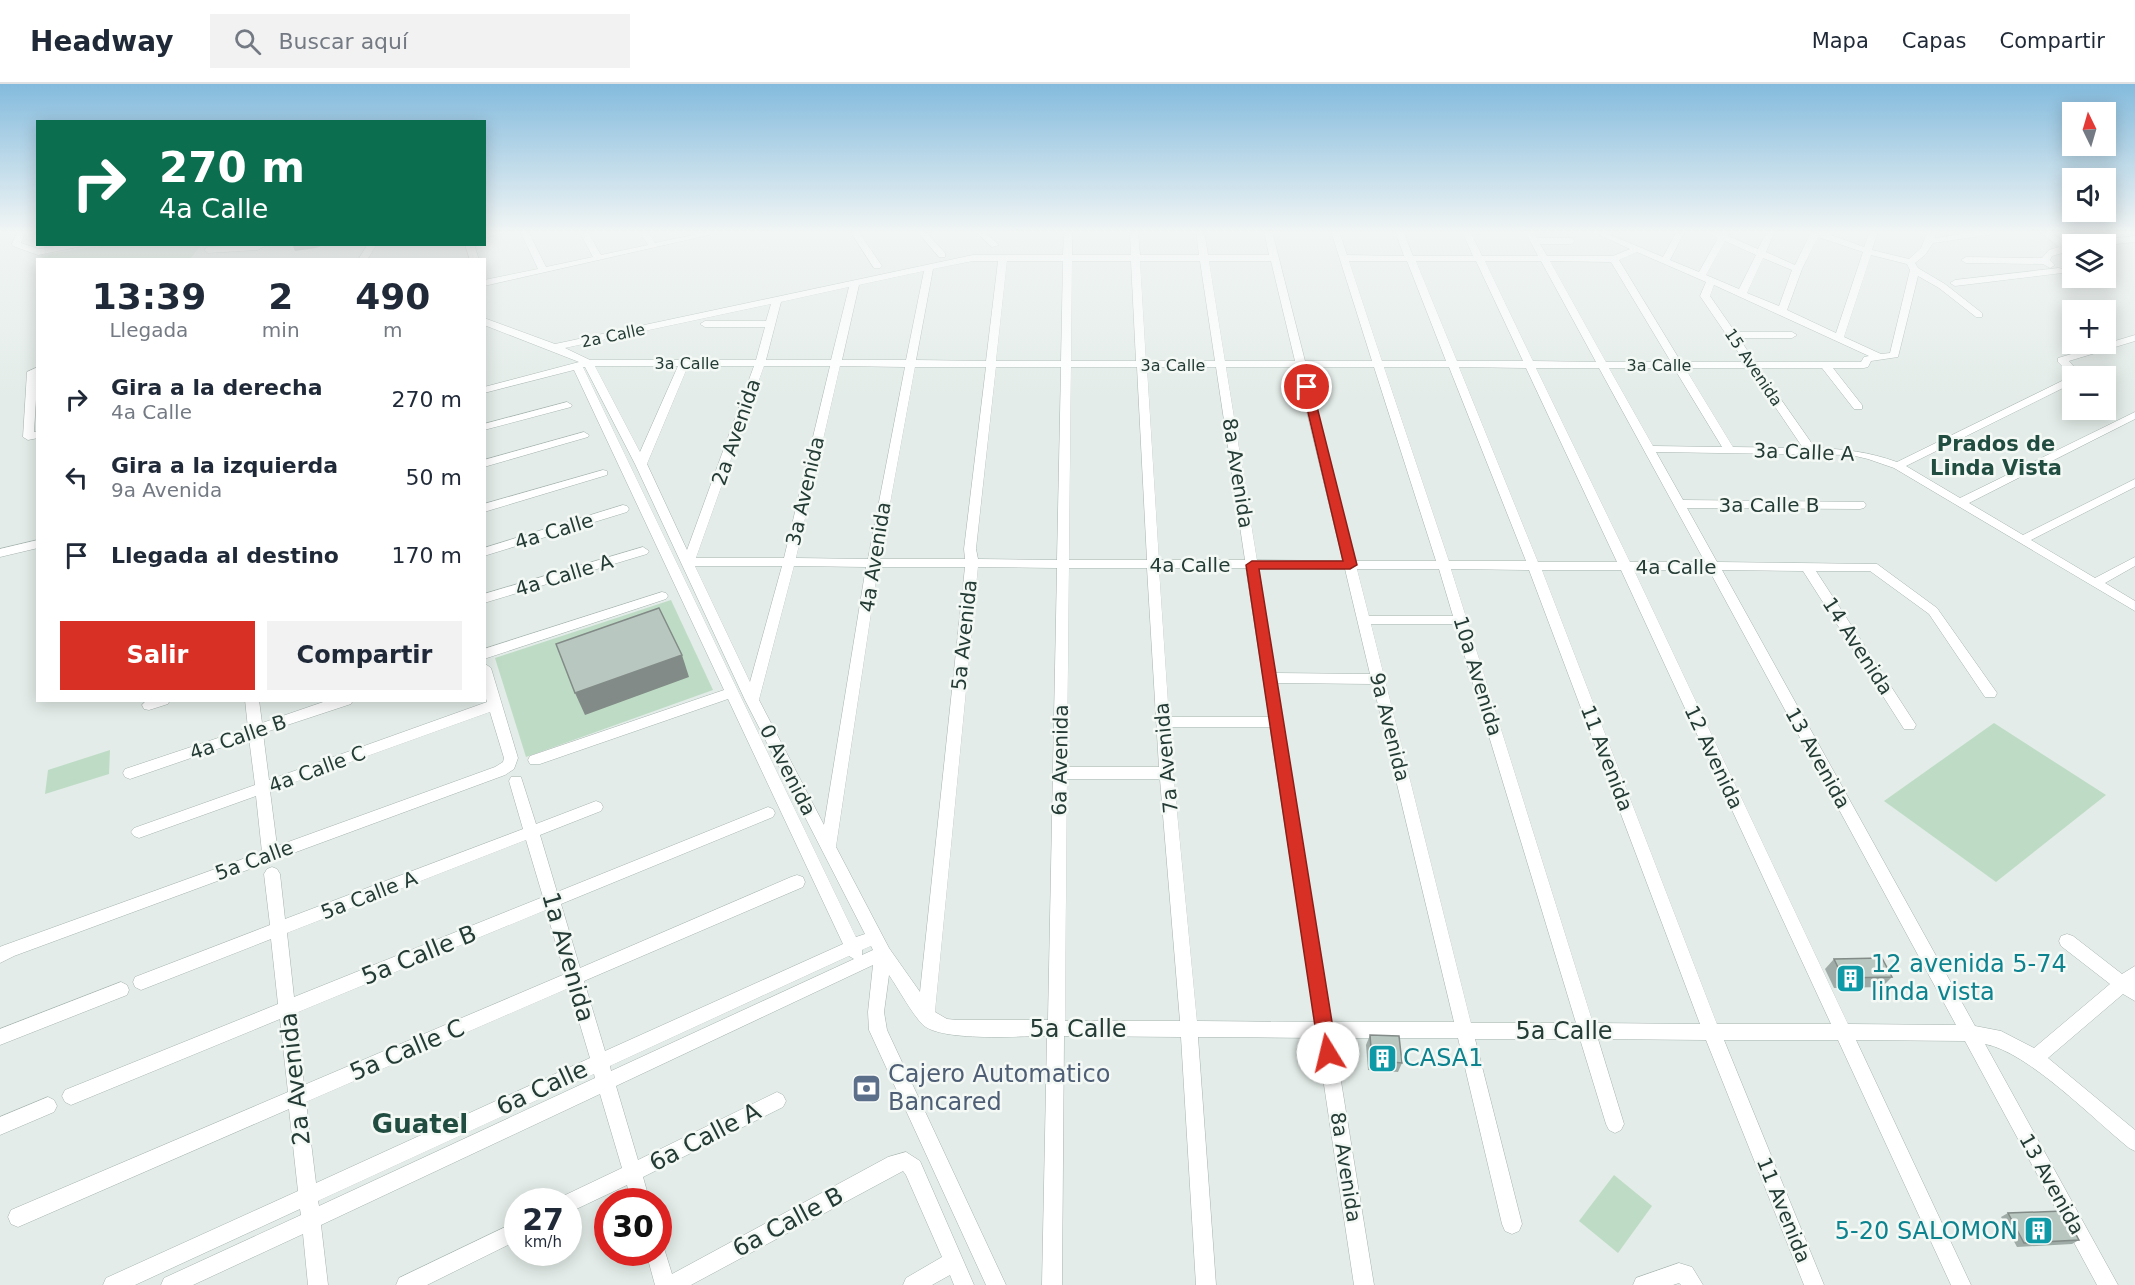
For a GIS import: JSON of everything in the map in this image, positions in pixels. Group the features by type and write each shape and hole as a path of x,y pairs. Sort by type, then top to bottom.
{"street":[{"name":"2a Calle","path":"555,347 833,287"},
{"name":"3a Avenida","path":"752,700 789,562 854,287"},
{"name":"4a Avenida","path":"828,848 874,563 925,287"},
{"name":"5a Avenida","path":"926,1014 972,563 970,549 999,287"},
{"name":"6a Avenida","path":"1052,1285 1067,287"},
{"name":"7a Avenida","path":"1138,287 1162,722 1189,1029 1206,1285"},
{"name":"8a Avenida","path":"1209,287 1364,1285"},
{"name":"9a Avenida","path":"1282,287 1512,1224"},
{"name":"10a Avenida","path":"1354,287 1461,620 1615,1124"},
{"name":"11 Avenida","path":"1423,287 1534,566 1712,1032 1814,1285"},
{"name":"12 Avenida","path":"1493,287 1961,1285"},
{"name":"13 Avenida","path":"1561,287 1647,449 2108,1285"},
{"path":"1631,287 1729,450"},
{"name":"15 Avenida","path":"1709,287 1705,296 1812,451"},
{"path":"1724,287 1782,311 1880,357 1894,355 1909,287"},
{"path":"1742,294 1745,287"},
{"path":"1782,311 1791,287"},
{"path":"1839,338 1855,287"},
{"path":"1943,287 1979,315"},
{"path":"1959,287 1966,292"},
{"name":"2a Avenida","path":"688,562 760,363 777,300"},
{"path":"486,322 555,347 583,365"},
{"path":"705,324 771,324"},
{"path":"1732,335 1792,334"},
{"path":"2068,366 2062,360 2135,338"},
{"name":"3a Calle","path":"486,389 583,365 760,363 1864,365 1868,359 1880,357"},
{"path":"640,464 684,363"},
{"name":"0 Avenida","path":"583,365 640,464 752,700 883,953"},
{"name":"0 Avenida","path":"583,365 732,692 861,963"},
{"path":"1825,365 1858,407"},
{"path":"33,436 35,371"},
{"path":"1898,466 2062,384"},
{"path":"486,426 567,405"},
{"path":"1960,503 2135,415"},
{"path":"486,463 584,435"},
{"name":"3a Calle A","path":"1647,449 1851,452 1871,456 1898,466 2135,607"},
{"path":"486,507 603,473"},
{"path":"2022,540 2135,482"},
{"name":"3a Calle B","path":"1678,504 1860,505"},
{"name":"4a Calle","path":"486,551 623,509"},
{"path":"0,553 36,544"},
{"name":"4a Calle A","path":"486,598 643,551"},
{"path":"2096,583 2135,561"},
{"name":"4a Calle","path":"688,562 1873,567 1933,611 1990,693"},
{"name":"14 Avenida","path":"1807,567 1909,725"},
{"path":"486,653 662,596"},
{"path":"1364,620 1461,620"},
{"path":"486,675 495,705"},
{"path":"1269,678 1379,679"},
{"path":"535,760 732,692"},
{"path":"252,702 270,854"},
{"name":"4a Calle B","path":"130,773 340,702"},
{"name":"5a Calle","path":"0,956 8,951 270,854 500,771 509,765 511,758 495,705"},
{"name":"4a Calle C","path":"140,832 495,705"},
{"path":"1162,722 1275,722"},
{"path":"1059,773 1167,773"},
{"name":"1a Avenida","path":"516,781 637,1188"},
{"name":"5a Calle A","path":"141,982 596,807"},
{"name":"5a Calle B","path":"71,1096 768,813"},
{"name":"2a Avenida","path":"272,874 318,1285"},
{"name":"5a Calle C","path":"18,1217 797,882"},
{"name":"6a Calle","path":"113,1285 874,937"},
{"path":"2067,941 2131,983 2035,1058 2135,1142"},
{"path":"883,953 876,1012 878,1030 996,1285"},
{"name":"5a Calle","path":"883,953 930,1020 947,1027 1969,1033 2001,1040 2035,1058"},
{"name":"6a Calle","path":"171,1285 883,953"},
{"path":"0,1037 121,990"},
{"name":"6a Calle A","path":"582,1197 777,1101"},
{"path":"0,1126 48,1106"},
{"name":"6a Calle B","path":"671,1285 895,1164 906,1161 913,1168 954,1261"},
{"path":"406,1285 504,1237"},
{"path":"913,1285 954,1261 964,1285"},
{"path":"660,1266 665,1285"},
{"path":"1642,1285 1679,1273 1685,1274 1691,1282"}],"green space":[{"path":"671,600 713,690 526,757 495,658"},
{"path":"1994,723 2106,795 1996,882 1884,801"},
{"path":"110,750 109,774 45,794 48,770"},
{"path":"1614,1175 1652,1206 1618,1253 1579,1221"}],"building":[{"path":"659,608 682,655 575,693 556,644"},
{"path":"1882,958 1892,977 1843,978 1834,959"},
{"path":"1370,1035 1399,1036 1402,1063 1372,1060"},
{"name":"5-20 SALOMON","path":"2063,1211 2079,1240 2024,1243 2008,1213"}],"place":[{"name":"12 avenida 5-74 linda vista","path":"1850,978"},
{"name":"CASA1","path":"1382,1058"},
{"name":"Cajero Automatico Bancared","path":"867,1088"},
{"name":"5-20 SALOMON","path":"2039,1231"}],"district":[{"name":"Prados de Linda Vista","path":"1996,456"},
{"name":"Guatel","path":"420,1124"}],"route":[{"path":"1307,387 1350,565 1252,565 1328,1053"}]}
